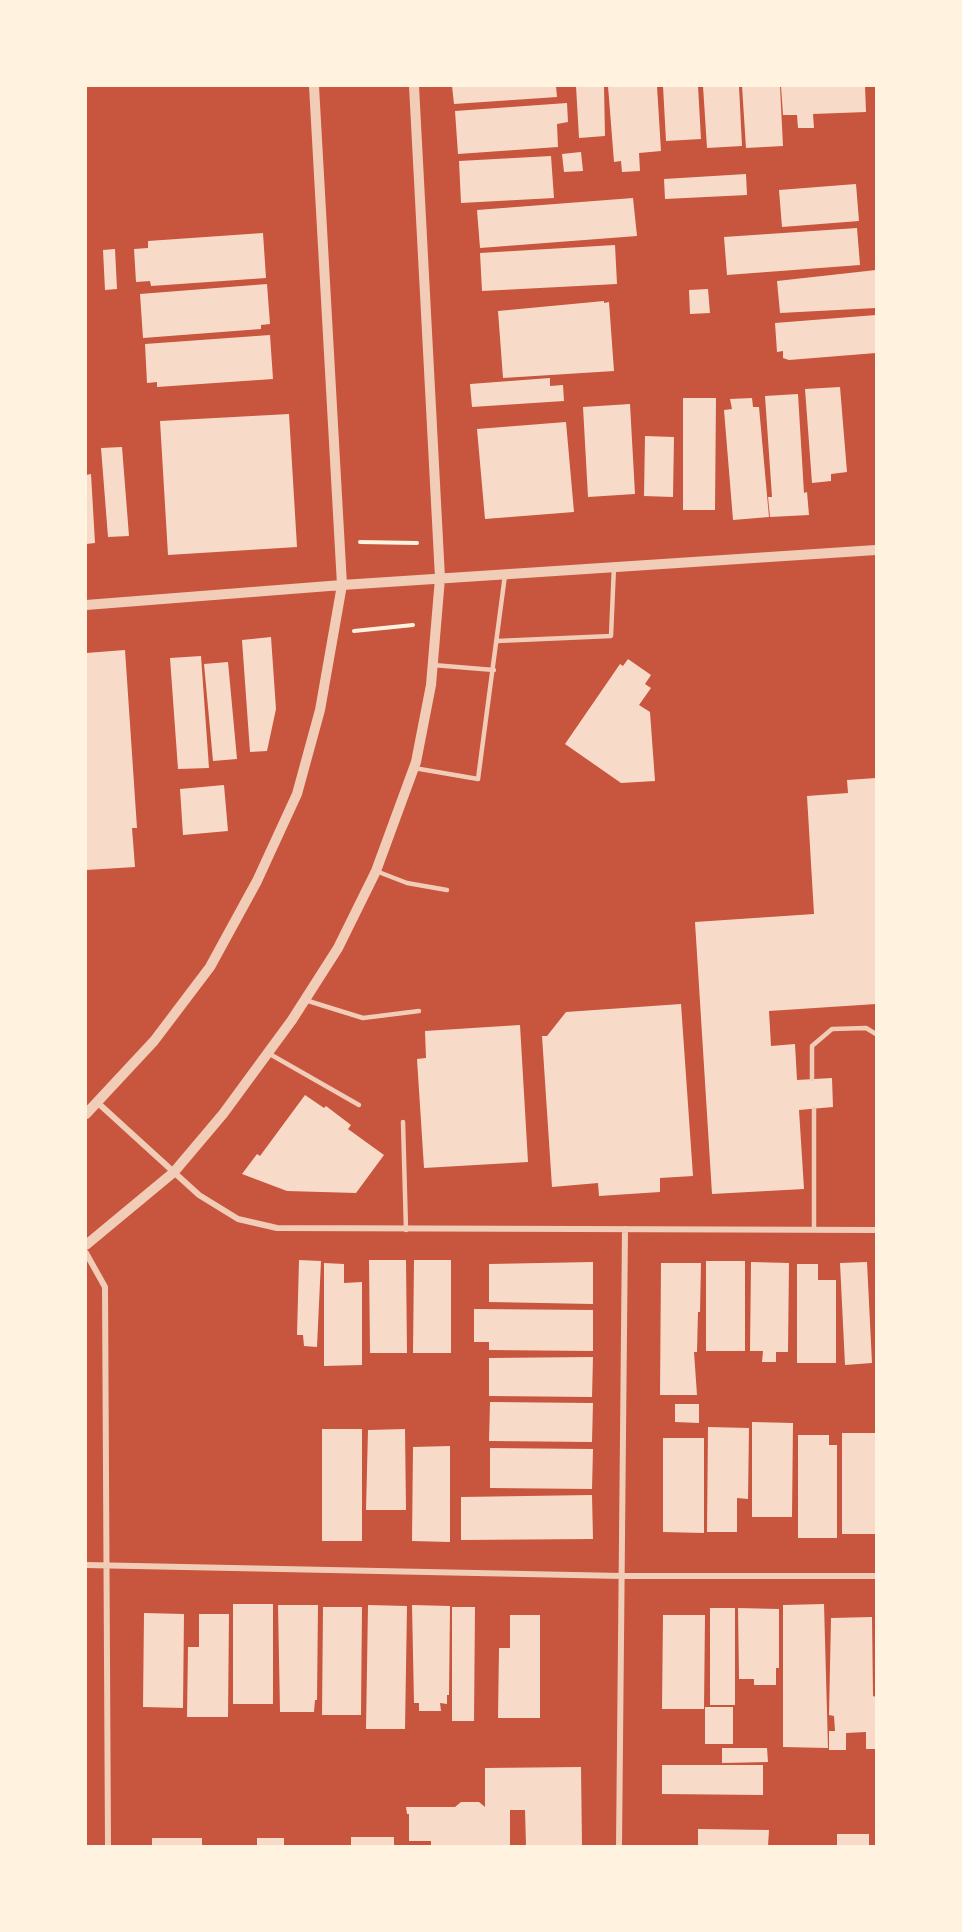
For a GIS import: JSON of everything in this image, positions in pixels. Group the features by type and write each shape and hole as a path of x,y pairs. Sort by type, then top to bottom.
{"street":[{"path":"86,1114 154,1041 210,968 257,881 300,783 320,711 342,585 314,86"},
{"path":"86,1245 174,1172 223,1114 305,1000 338,948 376,871 414,768 433,665 440,578 414,86"},
{"path":"86,605 506,573 876,550"},
{"path":"98,1103 199,1195 238,1219 277,1228 876,1230"},
{"path":"619,1846 625,1229"},
{"path":"86,1252 105,1287 104,1564 108,1846"},
{"path":"86,1565 622,1576 876,1576"}],"lane":[{"path":"497,641 611,636 614,566"},
{"path":"414,768 478,778 506,573"},
{"path":"433,665 494,670"},
{"path":"376,871 407,883 447,890"},
{"path":"305,1000 363,1018 419,1011"},
{"path":"812,1079 812,1046 832,1029 866,1028 876,1034"},
{"path":"268,1053 360,1104"},
{"path":"814,1109 814,1230"},
{"path":"403,1122 406,1230"}],"path":[{"path":"356,542 417,543"},
{"path":"352,631 413,625"}],"building":[{"path":"452,86 556,86 557,97 454,104"},
{"path":"576,86 604,86 605,136 579,138"},
{"path":"608,86 657,86 661,151 639,153 640,171 622,172 621,161 614,162"},
{"path":"663,86 698,86 701,139 666,141"},
{"path":"703,86 739,86 742,146 707,148"},
{"path":"742,86 780,86 783,146 746,148"},
{"path":"781,86 865,86 866,112 813,114 814,128 798,128 797,115 783,115"},
{"path":"567,103 568,122 557,124 558,147 458,154 455,111"},
{"path":"581,152 583,171 564,172 562,154"},
{"path":"551,156 554,198 461,203 459,161"},
{"path":"746,174 747,195 665,199 664,179"},
{"path":"856,184 859,221 782,227 779,190"},
{"path":"633,198 637,236 480,248 477,210"},
{"path":"857,228 860,265 727,275 724,237"},
{"path":"263,233 266,278 151,286 150,281 136,282 134,249 148,248 148,241"},
{"path":"615,245 617,284 482,291 480,253"},
{"path":"115,249 117,289 105,290 103,250"},
{"path":"876,270 876,308 780,313 777,281"},
{"path":"267,284 270,324 261,325 261,329 143,338 140,294"},
{"path":"708,289 710,313 690,314 689,290"},
{"path":"604,301 604,303 609,302 614,371 503,378 498,311"},
{"path":"876,315 876,353 789,360 783,358 783,351 777,352 775,323"},
{"path":"270,335 273,379 157,387 157,382 147,383 145,344"},
{"path":"550,378 550,386 563,385 564,401 472,407 470,384"},
{"path":"840,387 847,472 831,474 831,481 812,483 805,389"},
{"path":"798,394 804,493 807,492 809,515 770,517 768,497 772,497 765,396"},
{"path":"683,398 716,398 715,510 683,510"},
{"path":"752,398 753,407 759,407 769,517 733,520 724,410 732,409 730,399"},
{"path":"630,404 635,494 588,497 583,407"},
{"path":"289,414 297,547 168,555 160,421"},
{"path":"566,422 574,512 485,519 477,429"},
{"path":"645,436 674,437 673,497 644,496"},
{"path":"122,447 129,536 108,537 101,448"},
{"path":"91,474 95,543 86,544 86,475"},
{"path":"271,637 276,709 267,751 250,752 242,640"},
{"path":"125,650 137,828 132,828 135,867 86,870 86,653"},
{"path":"201,656 209,768 178,769 170,658"},
{"path":"628,659 651,675 645,684 651,688 639,705 650,712 655,781 621,783 565,744 620,664 623,666"},
{"path":"228,662 237,759 213,761 204,664"},
{"path":"876,778 876,1004 769,1011 771,1046 795,1044 797,1080 832,1078 833,1107 799,1110 804,1189 712,1194 695,922 814,914 807,796 848,793 847,780"},
{"path":"224,785 228,831 183,835 180,789"},
{"path":"681,1004 693,1176 660,1178 660,1192 599,1196 598,1183 552,1187 542,1036 547,1036 566,1012"},
{"path":"520,1025 528,1162 424,1168 417,1059 426,1058 425,1031"},
{"path":"305,1095 324,1108 326,1106 351,1125 348,1129 384,1155 356,1193 287,1191 242,1174 257,1154 260,1156"},
{"path":"299,1260 321,1261 317,1347 304,1346 303,1335 297,1335"},
{"path":"369,1260 406,1260 407,1353 370,1353"},
{"path":"414,1260 451,1260 451,1353 413,1353"},
{"path":"706,1261 745,1261 745,1351 706,1351"},
{"path":"593,1262 593,1304 489,1302 489,1264"},
{"path":"751,1262 789,1263 788,1352 776,1352 776,1362 762,1362 763,1351 750,1351"},
{"path":"867,1262 872,1363 845,1365 840,1263"},
{"path":"324,1263 344,1264 344,1283 362,1282 362,1365 324,1366"},
{"path":"661,1263 701,1263 697,1352 694,1352 697,1395 660,1395"},
{"path":"797,1264 818,1264 818,1280 836,1280 836,1363 797,1363"},
{"path":"474,1309 593,1310 593,1351 489,1350 489,1342 474,1342"},
{"path":"593,1357 592,1397 489,1396 489,1358"},
{"path":"490,1402 593,1403 592,1442 489,1441"},
{"path":"675,1404 699,1404 699,1423 675,1422"},
{"path":"752,1422 793,1423 792,1517 752,1517"},
{"path":"708,1427 749,1428 748,1499 737,1498 737,1532 707,1532"},
{"path":"322,1429 362,1429 362,1541 322,1541"},
{"path":"405,1429 406,1510 366,1510 368,1430"},
{"path":"842,1433 876,1433 876,1534 842,1534"},
{"path":"798,1435 829,1435 829,1445 837,1445 837,1538 798,1538"},
{"path":"663,1438 704,1438 704,1533 663,1532"},
{"path":"450,1446 450,1542 412,1541 413,1447"},
{"path":"490,1448 593,1449 592,1489 490,1488"},
{"path":"592,1495 593,1539 461,1540 461,1497"},
{"path":"233,1604 273,1604 273,1704 233,1704"},
{"path":"824,1604 828,1748 783,1747 783,1605"},
{"path":"278,1605 318,1605 317,1700 315,1700 314,1712 280,1712"},
{"path":"368,1605 407,1606 405,1729 366,1729"},
{"path":"412,1605 450,1606 449,1695 447,1695 447,1704 440,1703 441,1711 419,1711 419,1703 414,1703"},
{"path":"323,1607 362,1607 361,1715 322,1715"},
{"path":"452,1607 475,1607 474,1721 452,1721"},
{"path":"710,1608 735,1608 735,1705 710,1705"},
{"path":"738,1608 779,1609 779,1668 776,1668 776,1685 754,1685 754,1679 739,1679"},
{"path":"144,1613 184,1614 183,1708 143,1707"},
{"path":"199,1614 229,1614 228,1717 187,1717 188,1647 199,1647"},
{"path":"510,1615 540,1615 540,1718 498,1718 499,1648 510,1648"},
{"path":"663,1615 705,1615 704,1709 662,1709"},
{"path":"872,1617 876,1749 866,1749 866,1732 846,1733 846,1750 829,1750 829,1731 835,1731 834,1716 829,1715 831,1618"},
{"path":"705,1707 733,1707 733,1744 705,1744"},
{"path":"722,1748 767,1748 768,1762 722,1763"},
{"path":"662,1765 763,1765 763,1795 662,1794"},
{"path":"581,1767 582,1846 526,1846 525,1810 510,1810 510,1846 431,1846 431,1841 409,1841 409,1814 407,1814 406,1807 455,1807 461,1802 479,1802 485,1807 485,1768"},
{"path":"698,1829 769,1830 768,1846 698,1846"},
{"path":"837,1834 869,1834 869,1846 837,1846"},
{"path":"351,1837 394,1837 394,1846 351,1846"},
{"path":"152,1838 202,1838 202,1846 152,1846"},
{"path":"257,1838 284,1838 284,1846 257,1846"}]}
